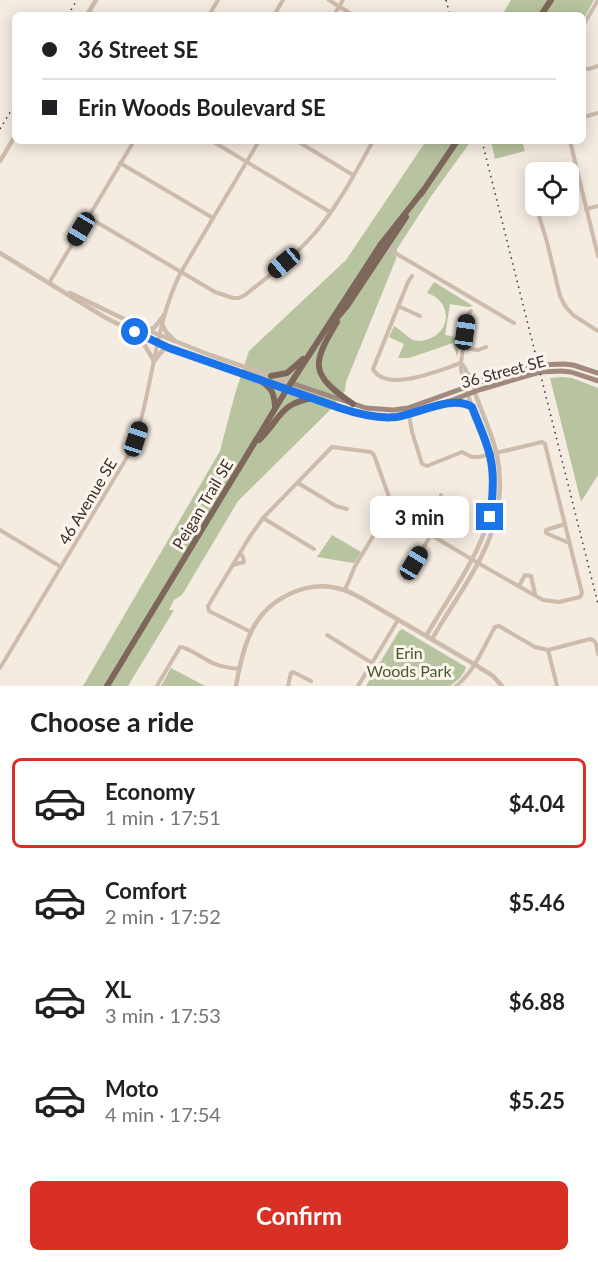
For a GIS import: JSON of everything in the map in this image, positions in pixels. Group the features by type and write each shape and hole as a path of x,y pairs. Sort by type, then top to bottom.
{"main road":[{"name":"Peigan Trail SE","path":"107,686 275,407 335,314 455,144"},
{"name":"Peigan Trail SE","path":"321,337 347,306 384,246"},
{"path":"347,306 324,344 319,363 324,381 353,404"},
{"path":"271,376 287,373 312,351"},
{"name":"36 Street SE","path":"473,389 486,380 538,365 573,365 598,373"},
{"name":"36 Street SE","path":"289,386 366,408 393,410 552,371 571,372 598,381"},
{"path":"469,376 486,380"},
{"path":"257,378 273,391 275,407"},
{"name":"36 Street SE","path":"289,386 340,408 365,415 394,417 410,415 446,402 466,391"},
{"path":"253,447 285,408 296,402 314,398"},
{"path":"446,402 467,404 472,407"}],"street":[{"path":"328,0 348,12"},
{"path":"336,12 343,0"},
{"path":"586,21 597,3"},
{"path":"0,161 12,141"},
{"path":"48,283 132,144"},
{"path":"217,144 330,212"},
{"name":"46 Avenue SE","path":"0,669 129,454 141,422 157,343 171,291 257,144"},
{"path":"302,144 353,175"},
{"path":"88,217 215,292 239,298 296,253 315,233 371,144"},
{"path":"571,144 575,162"},
{"path":"120,163 213,218"},
{"path":"579,180 598,256"},
{"path":"586,209 598,206"},
{"path":"539,216 560,296 565,306 573,315 598,331"},
{"path":"384,246 514,323"},
{"name":"36 Street SE","path":"0,253 97,313 157,343 257,378 289,386"},
{"path":"412,276 372,369 375,374 385,378 405,379 419,377 461,363"},
{"name":"36 Street SE","path":"48,283 147,330 271,376 289,386"},
{"path":"398,306 420,316"},
{"path":"426,636 483,538 490,517 493,496 490,454 466,391 461,369 467,316 471,311"},
{"path":"147,330 154,328 164,315"},
{"path":"117,324 144,344 154,361 163,350 169,348"},
{"path":"162,324 176,342"},
{"path":"463,348 478,350 486,347"},
{"path":"432,639 490,540 500,498 496,453 469,376 461,363"},
{"path":"410,415 412,432 422,464 427,466 462,452 472,457 542,442 545,444 582,593 580,597 559,602 543,600 431,535"},
{"path":"251,632 210,611 208,606 263,518 332,447 371,452 392,505 356,566 345,590"},
{"path":"298,483 336,506 347,509"},
{"path":"405,578 431,535 443,506 441,495"},
{"path":"263,518 314,549"},
{"path":"565,524 546,530 546,533 570,543"},
{"path":"0,530 62,567"},
{"path":"232,565 244,562 240,554"},
{"path":"519,586 525,575 531,576 535,595"},
{"path":"236,686 245,645 262,614 273,604 295,591 320,586 345,590 474,664 493,676 502,686"},
{"path":"358,686 398,620"},
{"path":"456,686 474,664 495,627 499,626 535,647 548,650 590,639 595,642 598,654"},
{"path":"327,635 372,663"},
{"path":"157,686 180,647 185,647 197,656 215,664 239,669"},
{"path":"548,650 557,686"},
{"path":"288,686 293,672 311,681"}],"green space":[{"path":"511,0 594,0 586,14 586,12 504,12"},
{"path":"424,144 469,144 397,249 396,259 346,382 345,391 328,412 238,501 182,595 174,600 169,610 174,610 128,686 83,686 220,451 249,351 346,260"},
{"path":"492,144 523,144 525,151 495,159"},
{"path":"434,282 473,306 450,304 445,335 461,338 457,357 453,343 409,358 398,358 404,344 389,337 394,326 411,339 420,341 431,338 443,328 446,314 444,308 435,297 427,293"},
{"path":"550,378 572,378 598,388 598,475 581,502"},
{"path":"332,535 361,552 354,563 317,557"},
{"name":"Erin Woods Park","path":"402,629 466,667 458,680 450,686 366,686"},
{"path":"171,668 205,686 161,686"}],"railway":[{"path":"70,12 77,0"},
{"path":"446,0 449,12"},
{"path":"0,129 12,109"},
{"path":"483,144 598,604"}],"route":[{"path":"135,332 169,348 365,415 394,417 410,415 446,402 469,404 490,454 493,480 490,517"}]}
